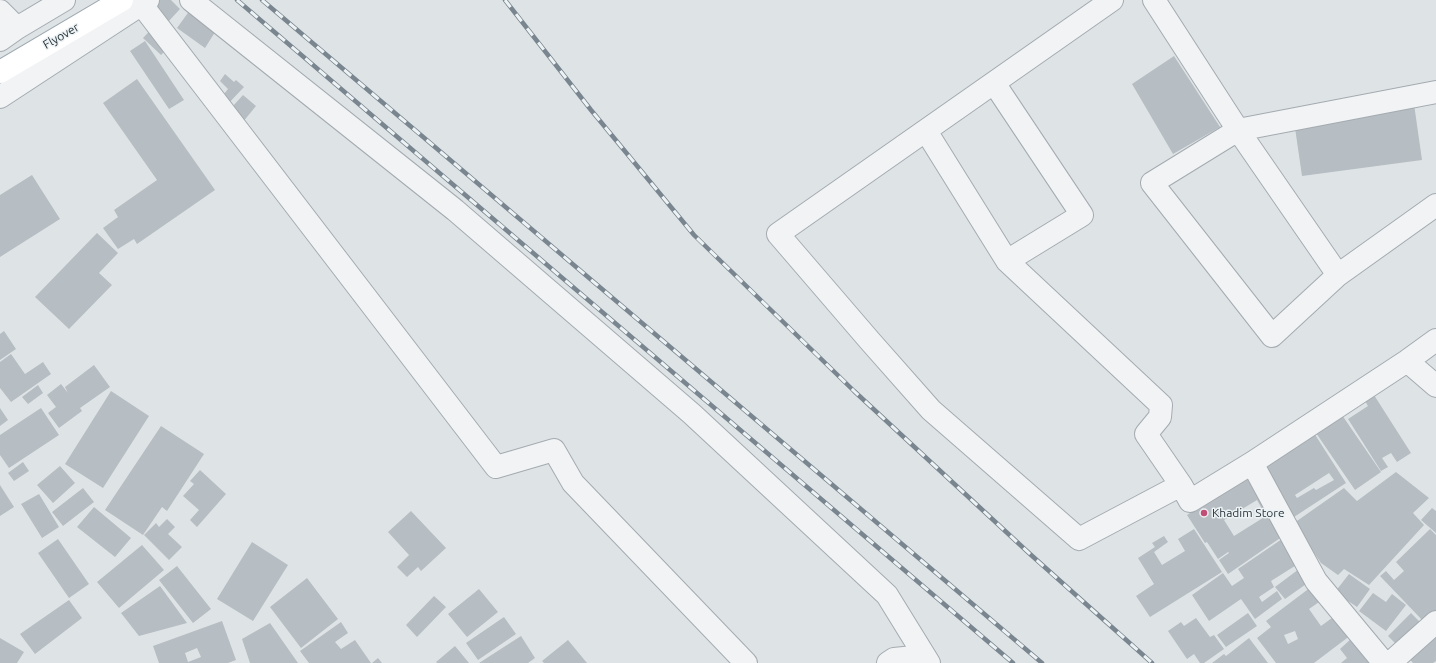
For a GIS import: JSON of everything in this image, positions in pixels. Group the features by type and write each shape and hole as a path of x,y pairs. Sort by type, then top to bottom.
{"main road":[{"name":"Flyover","path":"0,72 137,2"}],"street":[{"path":"0,11 8,34 64,0"},
{"path":"191,0 455,210 692,414 887,595 927,659"},
{"path":"1112,0 778,234 931,410 1079,539 1181,485"},
{"path":"1154,0 1238,130 1338,275"},
{"path":"0,97 137,2 496,467 554,450 573,483 746,663"},
{"path":"994,83 1082,215 1007,261"},
{"path":"1436,92 1238,130 1152,183 1272,336 1338,275 1436,205"},
{"path":"926,131 1007,261 1161,405 1160,417 1146,434 1181,485 1190,501 1252,463 1407,361 1436,340"},
{"path":"1407,361 1436,386"},
{"path":"1252,463 1316,581 1390,663 1436,622"},
{"path":"888,663 894,658 927,659"}],"building":[{"path":"159,0 171,0 180,9 168,22 152,7"},
{"path":"190,10 217,29 205,48 177,28"},
{"path":"159,21 190,49 182,59 169,47 161,55 143,38"},
{"path":"145,41 184,100 169,109 130,51"},
{"path":"1174,56 1220,127 1173,154 1132,84"},
{"path":"225,74 234,82 236,80 244,87 227,105 220,99 228,89 220,81"},
{"path":"137,79 215,190 137,244 134,239 118,249 103,228 118,217 114,210 157,180 103,103"},
{"path":"243,95 256,106 238,128 223,117"},
{"path":"1414,104 1422,160 1302,176 1294,121"},
{"path":"32,175 60,219 0,257 0,195"},
{"path":"97,233 118,253 99,273 112,285 69,329 35,297"},
{"path":"4,331 16,349 0,360 0,334"},
{"path":"11,354 25,374 43,362 51,374 11,402 0,388 0,362"},
{"path":"94,365 110,387 80,408 82,411 59,428 48,413 56,407 47,395 61,384 68,393 65,387"},
{"path":"38,385 43,393 28,404 22,397"},
{"path":"111,391 149,416 103,488 65,464"},
{"path":"1374,395 1411,453 1397,462 1391,453 1382,458 1388,467 1381,471 1348,419 1368,406 1365,401"},
{"path":"0,408 8,420 0,426"},
{"path":"41,408 59,435 9,468 0,455 0,435"},
{"path":"1342,415 1381,472 1355,490 1316,433"},
{"path":"161,426 204,454 167,511 162,507 143,535 105,510"},
{"path":"1314,433 1346,483 1294,517 1261,467","holes":["1329,473 1334,480 1316,490 1314,488 1297,498 1295,495"]},
{"path":"23,462 29,471 14,481 8,473"},
{"path":"60,466 75,483 53,503 37,485"},
{"path":"200,470 226,494 197,527 190,520 199,510 183,496 194,484 190,481"},
{"path":"1396,472 1429,498 1413,513 1424,525 1369,585 1344,569 1338,575 1321,563 1294,523 1344,488 1357,501"},
{"path":"1247,475 1286,534 1228,574 1219,560 1229,553 1228,552 1218,559 1207,542 1205,543 1187,515","holes":["1257,500 1266,516 1234,536 1224,520"]},
{"path":"0,485 14,507 0,516"},
{"path":"83,488 94,502 63,526 52,512"},
{"path":"39,494 59,527 42,538 21,504"},
{"path":"94,507 131,538 115,557 77,527"},
{"path":"1432,508 1436,511 1436,533 1421,520"},
{"path":"411,511 446,548 421,571 418,567 407,577 397,567 409,555 388,532"},
{"path":"167,519 175,527 168,534 182,547 169,560 144,535 156,523 159,527"},
{"path":"1194,529 1222,572 1150,617 1136,596 1154,584 1138,558 1155,547 1152,543 1164,536 1168,542 1154,552 1162,565 1185,551 1178,539"},
{"path":"1430,529 1436,535 1436,612 1425,623 1380,576 1386,571 1394,580 1404,571 1396,562"},
{"path":"58,539 89,584 69,598 38,553"},
{"path":"1282,539 1298,564 1271,581 1274,587 1259,597 1262,602 1277,591 1282,599 1255,619 1241,599 1209,621 1192,595 1223,573 1232,586 1244,578 1238,569"},
{"path":"252,542 288,565 253,621 217,599"},
{"path":"142,545 164,570 119,608 97,582"},
{"path":"177,566 211,609 193,623 159,580"},
{"path":"1299,569 1309,582 1285,599 1275,587"},
{"path":"1349,574 1370,589 1357,607 1335,592"},
{"path":"307,578 338,619 301,648 270,607"},
{"path":"160,586 187,623 139,636 121,613"},
{"path":"1311,587 1322,600 1309,609 1321,626 1336,615 1351,635 1314,663 1276,663 1257,638 1271,627 1266,621","holes":["1295,631 1298,639 1288,644 1284,635"]},
{"path":"479,589 498,612 467,637 448,614"},
{"path":"1373,593 1386,602 1392,594 1406,605 1386,631 1359,611"},
{"path":"434,596 446,607 417,637 406,625"},
{"path":"69,600 82,618 35,654 20,634"},
{"path":"1248,613 1257,626 1226,647 1217,635"},
{"path":"1411,613 1420,622 1397,645 1388,636"},
{"path":"504,617 516,634 478,660 466,643"},
{"path":"1196,618 1210,637 1214,635 1224,649 1204,663 1200,663 1194,654 1187,659 1168,631 1181,622 1184,626"},
{"path":"222,621 236,660 228,663 159,663 153,646","holes":["197,648 201,657 188,662 185,653"]},
{"path":"341,622 348,633 335,642 341,649 355,640 371,663 309,663 300,651"},
{"path":"270,623 298,663 250,663 242,639"},
{"path":"1436,624 1436,661 1433,663 1413,663 1406,655"},
{"path":"521,636 535,658 528,663 479,663"},
{"path":"0,638 24,652 17,663 0,663"},
{"path":"1249,638 1268,663 1212,663 1224,654 1226,656"},
{"path":"1352,638 1374,663 1341,663 1347,658 1340,649"},
{"path":"568,640 587,663 544,663 542,661"},
{"path":"455,646 469,663 436,662"},
{"path":"378,658 382,663 372,663"}],"railway":[{"path":"237,0 1013,663"},
{"path":"262,0 1042,663"},
{"path":"505,0 591,110 694,235 854,391 1030,554 1152,663"}],"place":[{"name":"Khadim Store","path":"1204,513"}]}
